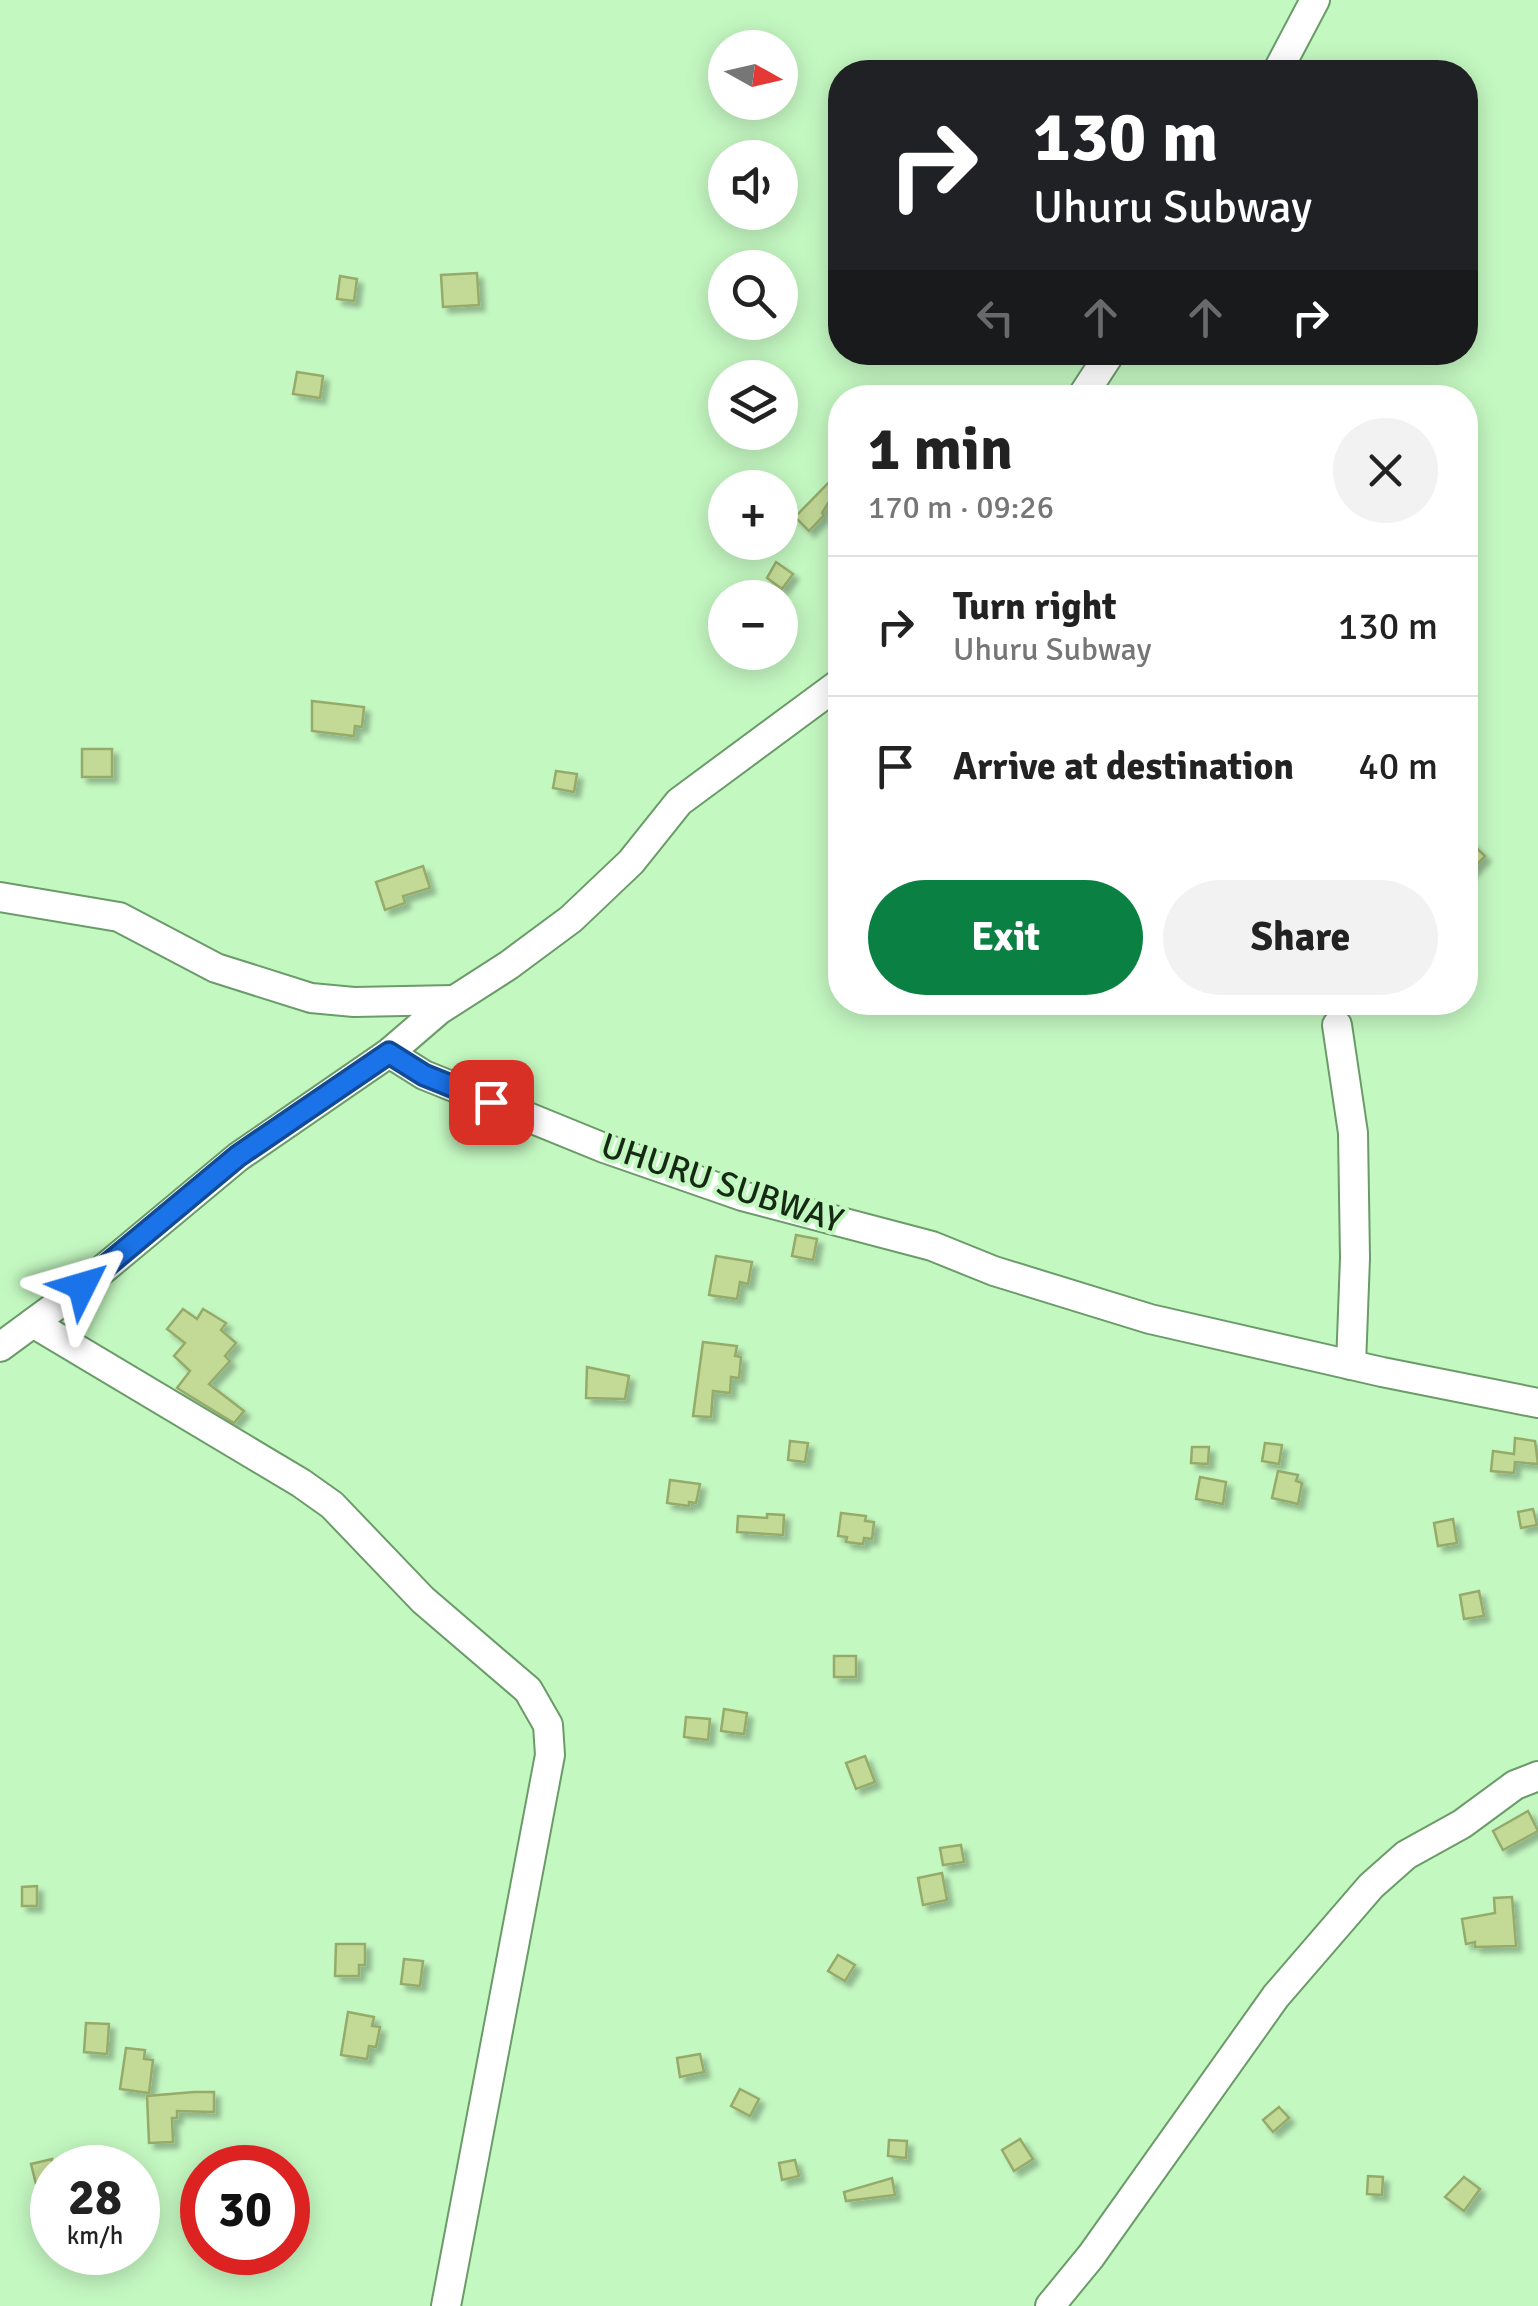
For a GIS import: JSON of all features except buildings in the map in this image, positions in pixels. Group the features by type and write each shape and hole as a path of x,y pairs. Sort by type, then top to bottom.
{"street":[{"path":"1284,60 1315,0"},
{"path":"0,1347 82,1286 238,1156 389,1053 454,1000 509,966 571,919 631,862 679,802 828,691"},
{"path":"0,897 119,917 216,968 310,998 354,1002 454,1000"},
{"path":"1337,1026 1353,1133 1355,1258 1351,1365"},
{"name":"UHURU SUBWAY","path":"389,1053 424,1075 604,1148 706,1184 932,1246 994,1271 1150,1319 1538,1404"},
{"path":"32,1322 318,1494 446,1622 528,1690 545,1717 550,1755 446,2306"},
{"path":"1050,2306 1091,2256 1276,1996 1357,1900 1406,1856 1462,1824 1515,1785 1538,1776"}],"route":[{"path":"82,1286 238,1156 389,1053 424,1075 491,1102"}]}
